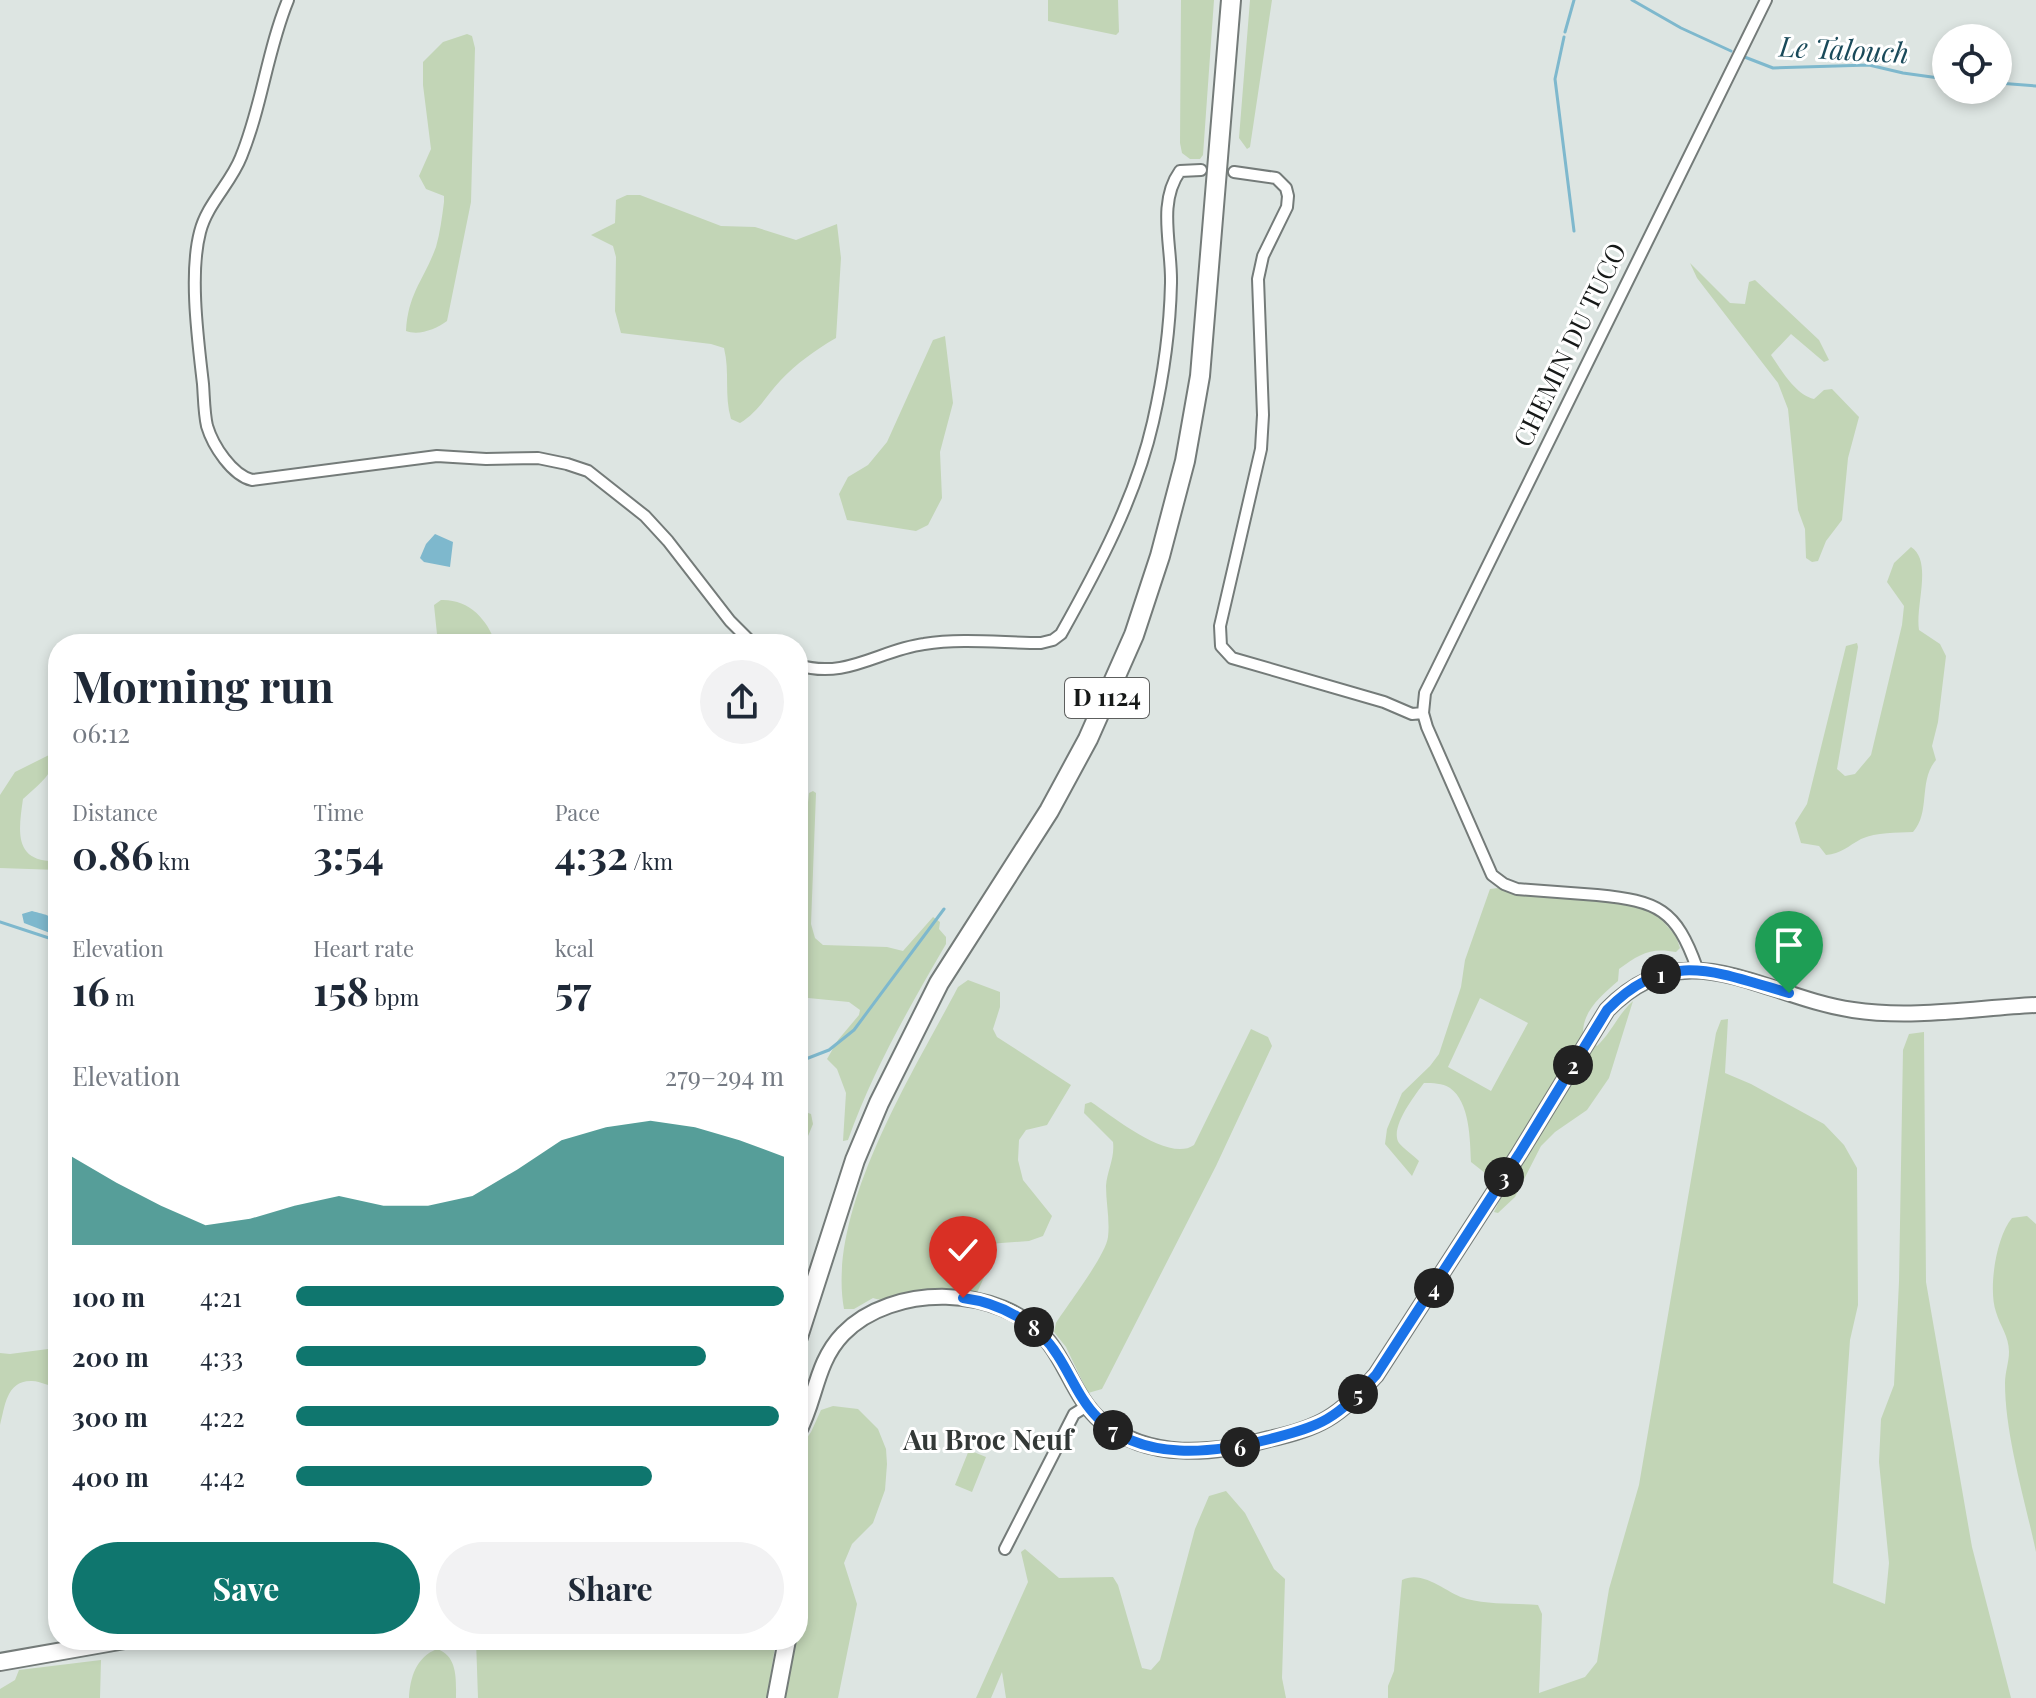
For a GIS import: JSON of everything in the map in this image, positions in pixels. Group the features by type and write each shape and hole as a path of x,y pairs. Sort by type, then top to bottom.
{"highway":[{"name":"D 1124","path":"808,1306 855,1160 885,1090 939,983 1049,811 1088,739 1134,635 1160,556 1185,461 1200,376 1231,0"}],"main road":[{"path":"808,1404 824,1360 840,1338 861,1320 888,1307 913,1300 944,1297 983,1301 1010,1313 1046,1339 1087,1406 1121,1436 1149,1446 1186,1451 1230,1450 1291,1434 1326,1420 1353,1399 1376,1375 1519,1154 1607,1010 1625,992 1646,979 1667,972 1697,968 1863,1011 1889,1014 2036,1005"},
{"path":"0,1662 68,1650"},
{"path":"776,1698 785,1650"}],"street":[{"path":"288,0 275,31 252,129 239,162 209,212 196,250 199,341 207,425 234,471 252,480 437,456 538,458 567,464 588,471 645,516 743,634"},
{"name":"CHEMIN DU TUCO","path":"1423,713 1431,677 1766,0"},
{"path":"808,666 835,669 862,665 897,650 922,644 1041,643 1061,634 1129,501 1142,462 1153,421 1168,330 1171,283 1168,198 1180,171 1201,170"},
{"path":"1234,172 1276,178 1286,188 1288,196 1287,207 1263,256 1258,279 1263,415 1261,449 1220,626 1221,646 1232,658 1384,702 1412,714 1423,713 1492,875 1517,889 1638,899 1658,909 1676,925 1697,968"},
{"path":"1005,1549 1074,1414 1087,1406"}],"green space":[{"path":"1048,0 1118,0 1119,32 1116,35 1048,21"},
{"path":"1181,0 1214,0 1203,155 1200,159 1190,159 1182,153 1180,143"},
{"path":"1250,0 1272,0 1250,147 1247,149 1239,138"},
{"path":"467,34 472,36 475,48 471,202 447,321 416,333 406,331 407,318 417,287 436,247 444,202 444,196 426,189 419,176 431,149 423,62 443,42"},
{"path":"627,195 640,195 721,226 755,227 796,240 837,224 841,258 836,338 793,369 740,423 731,419 729,410 724,348 621,333 615,311 616,257 613,246 591,235 615,223 616,200"},
{"path":"1690,263 1730,303 1745,304 1749,282 1755,280 1819,340 1829,360 1824,362 1791,334 1771,355 1784,375 1801,392 1814,399 1824,390 1832,389 1859,417 1848,458 1842,520 1826,541 1818,561 1812,562 1806,558 1805,529 1798,510 1788,409 1778,383 1697,278"},
{"path":"945,336 953,403 940,452 942,498 928,525 916,531 847,520 839,494 848,477 868,465 887,442 933,340"},
{"path":"1911,547 1921,562 1919,630 1940,644 1946,656 1932,746 1936,760 1927,777 1922,815 1913,832 1867,837 1826,855 1819,846 1801,843 1795,823 1807,804 1846,646 1857,643 1837,769 1845,776 1855,774 1871,755 1904,606 1887,582 1894,563"},
{"path":"441,600 468,607 476,612 492,634 437,634 434,605"},
{"path":"48,756 48,773 23,799 20,834 26,851 33,857 48,860 48,870 0,868 0,795 15,772"},
{"path":"809,793 816,793 811,924 815,938 823,945 887,947 903,951 933,917 940,922 939,929 946,937 946,944 880,1064 848,1140 843,1141 846,1093 837,1069 827,1059 860,1010 849,1002 808,998"},
{"path":"1498,888 1515,895 1635,904 1659,917 1676,936 1680,948 1676,952 1659,950 1646,953 1626,964 1619,969 1618,981 1590,1010 1583,1033 1597,1046 1633,1001 1609,1078 1587,1110 1541,1146 1515,1197 1498,1213 1494,1212 1500,1199 1498,1171 1485,1173 1471,1162 1465,1112 1457,1094 1450,1088 1424,1083 1400,1121 1397,1129 1399,1143 1419,1161 1412,1176 1385,1144 1387,1129 1402,1093 1439,1054 1461,987 1465,960 1490,889","holes":["1480,998 1528,1023 1491,1091 1448,1067"]},
{"path":"968,980 1000,992 1000,1007 993,1029 997,1037 1071,1085 1047,1125 1026,1130 1019,1140 1018,1160 1023,1180 1052,1216 1043,1236 1029,1241 988,1244 985,1250 985,1275 977,1293 917,1291 890,1299 873,1298 854,1309 844,1309 842,1270 848,1229 860,1186 897,1101 958,987"},
{"path":"1728,1019 1725,1073 1824,1124 1844,1145 1857,1168 1858,1305 1850,1340 1833,1583 1885,1604 1889,1563 1879,1462 1881,1419 1894,1385 1903,1050 1909,1034 1924,1032 1926,1282 1972,1547 2011,1698 1388,1698 1388,1686 1394,1671 1402,1580 1410,1577 1427,1580 1475,1601 1538,1605 1542,1614 1539,1693 1585,1677 1597,1662 1609,1589 1639,1485 1716,1033 1721,1020"},
{"path":"1251,1029 1268,1037 1272,1046 1216,1166 1102,1389 1088,1393 1066,1347 1054,1332 1056,1323 1101,1255 1108,1237 1106,1186 1113,1142 1084,1113 1085,1104 1091,1102 1156,1143 1183,1149 1194,1145"},
{"path":"808,1113 813,1124 808,1136"},
{"path":"2027,1216 2036,1224 2036,1552 2008,1424 2005,1383 2009,1346 1996,1312 1993,1290 1998,1250 2006,1227 2012,1218"},
{"path":"48,1349 48,1385 32,1381 17,1385 5,1403 0,1425 0,1353"},
{"path":"833,1406 858,1409 878,1429 886,1449 885,1490 873,1523 852,1544 844,1563 857,1604 838,1698 783,1698 791,1650 808,1650 808,1436 821,1410"},
{"path":"969,1450 986,1457 972,1492 955,1485"},
{"path":"1226,1491 1245,1513 1274,1569 1285,1579 1282,1678 1286,1698 1006,1698 1002,1672 991,1698 976,1698 1028,1582 1021,1552 1025,1549 1059,1578 1113,1577 1142,1668 1151,1670 1160,1660 1195,1529 1209,1496"},
{"path":"439,1650 449,1657 456,1676 456,1698 409,1698 416,1669 430,1653"},
{"path":"476,1650 774,1650 767,1698 478,1698"},
{"path":"101,1660 100,1698 0,1698 0,1689 15,1680 19,1670"}],"water":[{"path":"435,534 453,542 450,567 424,562 420,558"},
{"path":"32,911 48,916 48,932 24,923 22,914"}],"waterway":[{"path":"1565,32 1574,0"},
{"name":"Le Talouch","path":"1632,0 1681,28 1731,51"},
{"path":"1564,37 1555,79 1574,231"},
{"name":"Le Talouch","path":"1742,56 1773,68 1869,65 1932,77"},
{"name":"Le Talouch","path":"2012,84 2036,86"},
{"path":"808,1058 829,1050 854,1030 944,909"},
{"path":"0,922 48,938"}],"district":[{"name":"Au Broc Neuf","path":"988,1440"}],"route":[{"path":"963,1298 983,1301 1036,1329 1058,1354 1087,1406 1121,1436 1149,1446 1186,1451 1230,1450 1291,1434 1326,1420 1353,1399 1376,1375 1519,1154 1607,1010 1625,992 1646,979 1667,972 1697,968 1789,993"}]}
